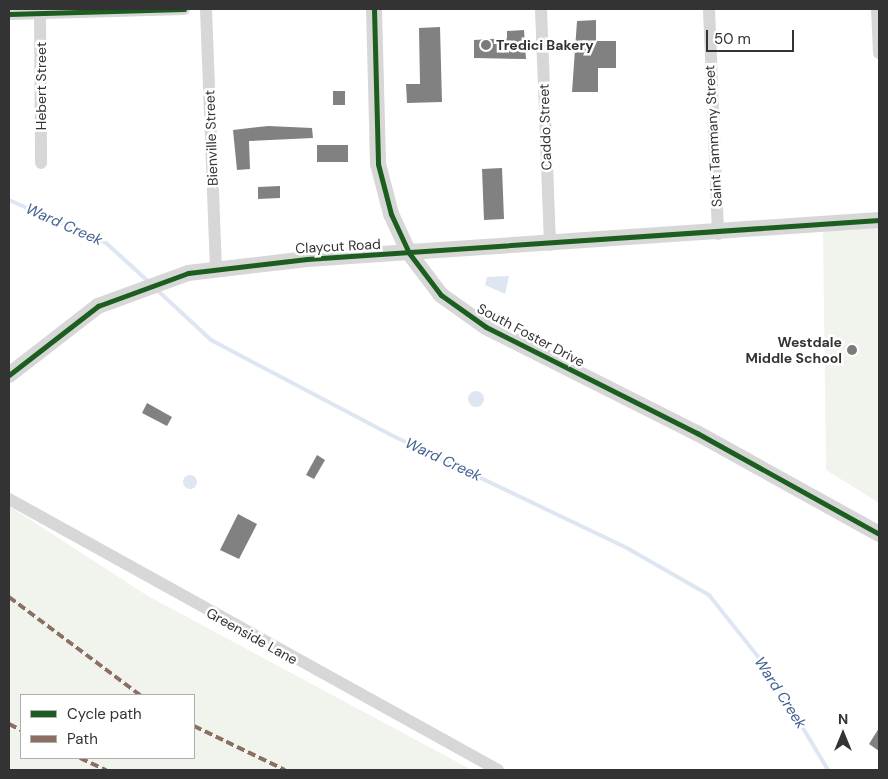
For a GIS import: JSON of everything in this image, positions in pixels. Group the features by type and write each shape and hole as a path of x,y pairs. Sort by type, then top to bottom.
{"street":[{"path":"9,14 41,11 184,9"},
{"name":"Bienville Street","path":"206,9 216,268"},
{"name":"South Foster Drive","path":"374,9 378,164 391,214 409,253 441,295 486,328 696,433 879,534"},
{"name":"Caddo Street","path":"541,9 550,245"},
{"name":"Saint Tammany Street","path":"709,9 718,234"},
{"path":"877,9 879,53"},
{"name":"Hebert Street","path":"40,163 41,11"},
{"name":"Claycut Road","path":"9,376 64,328 125,293 177,276 216,268 409,253 718,234 879,220"},
{"name":"Greenside Lane","path":"9,499 498,770"}],"shaded area":[{"name":"Westdale Middle School","path":"879,227 879,503 826,470 823,230"},
{"path":"509,276 505,294 485,285 487,277"},
{"path":"476,391 482,393 484,399 482,405 476,407 470,405 468,399 470,393"},
{"path":"190,475 195,477 197,482 195,487 190,489 185,487 183,482 185,477"},
{"path":"9,506 148,596 472,770 9,770"}],"building":[{"path":"596,20 596,41 616,41 616,68 598,68 598,92 572,92 577,21"},
{"path":"440,27 442,102 407,103 406,84 420,84 419,28"},
{"path":"524,30 526,59 474,58 474,40 507,38 507,31"},
{"path":"333,91 345,91 345,105 333,105"},
{"path":"268,126 312,128 313,138 249,141 250,169 237,170 233,130"},
{"path":"317,145 348,145 348,162 317,162"},
{"path":"502,168 504,219 484,220 482,169"},
{"path":"280,186 280,198 258,199 258,187"},
{"path":"147,403 172,417 167,426 142,413"},
{"path":"317,455 325,460 314,479 306,475"},
{"path":"238,514 257,524 239,559 220,550"},
{"path":"879,728 879,751 869,744"}],"waterway":[{"name":"Ward Creek","path":"9,200 106,243 149,282"},
{"name":"Ward Creek","path":"156,289 211,340 389,434 627,548 709,595 767,668 828,770"}],"marked path":[{"path":"9,597 139,694"},
{"path":"9,724 20,730"},
{"path":"195,726 285,770"},
{"path":"82,759 106,770"}],"cycle path":[{"path":"9,14 184,9"},
{"path":"374,9 378,164 391,214 409,253 441,295 486,327 697,433 879,534"},
{"path":"9,375 98,306 188,273 307,259 879,220"}],"place":[{"name":"Tredici Bakery","path":"486,45"},
{"name":"Westdale Middle School","path":"852,350"}]}
